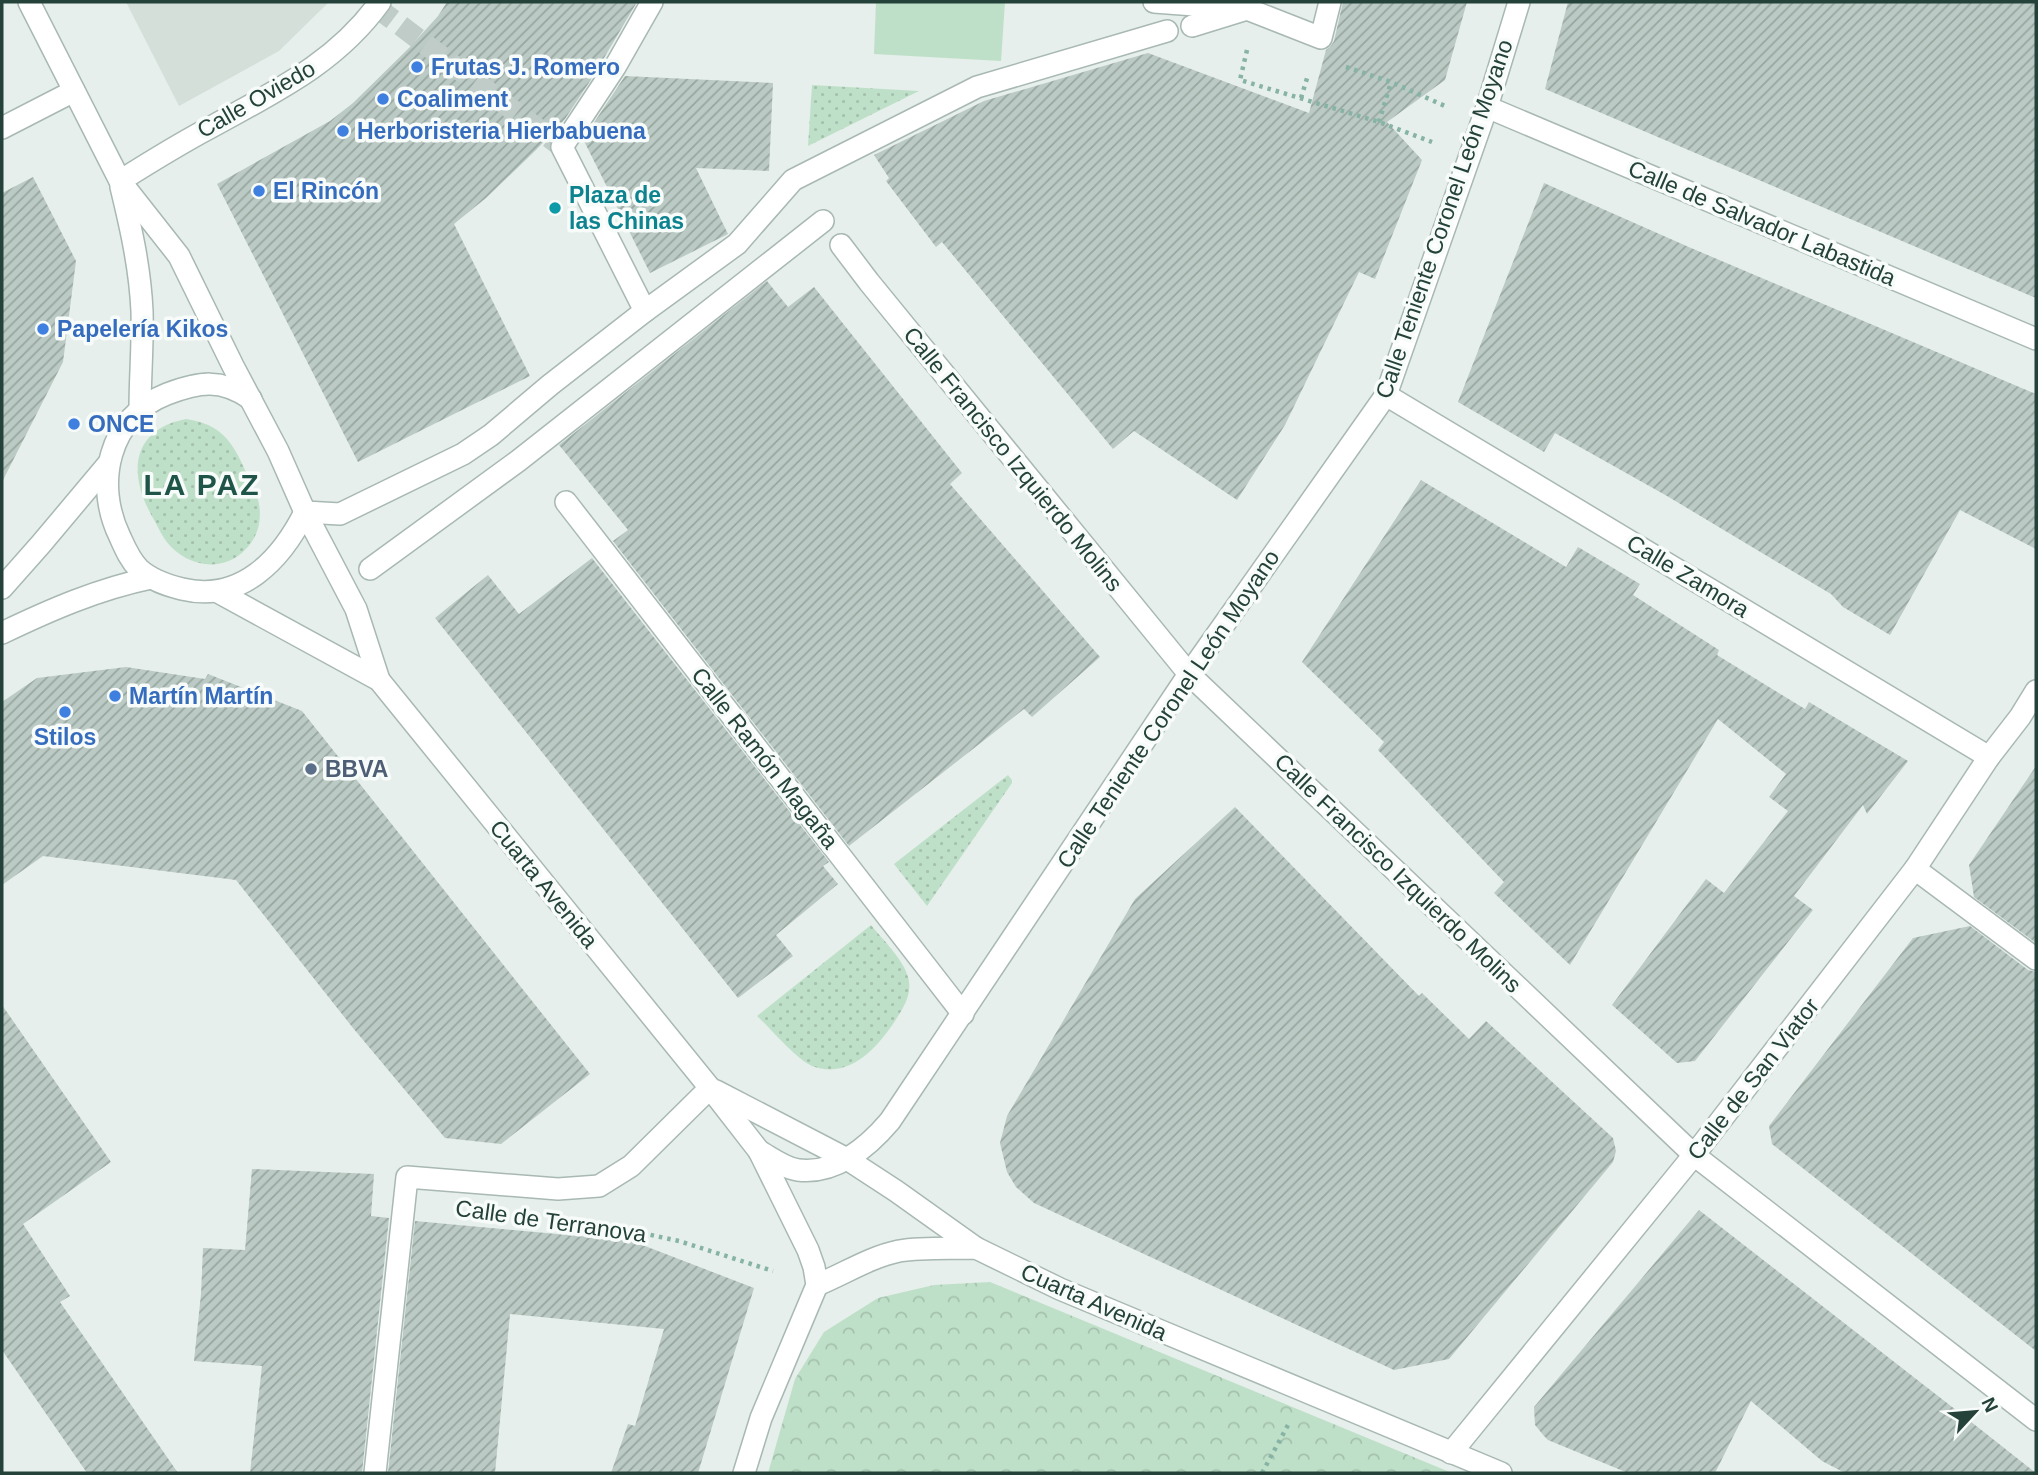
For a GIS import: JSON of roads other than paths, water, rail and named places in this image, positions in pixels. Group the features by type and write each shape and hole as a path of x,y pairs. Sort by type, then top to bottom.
{"street":[{"path":"29,2 120,181 179,256 305,512"},
{"name":"Calle Oviedo","path":"120,181 181,143 297,80 327,58 380,2"},
{"path":"645,311 562,147 615,66 652,2"},
{"path":"1154,2 1247,9 1321,38 1330,2"},
{"name":"Calle Teniente Coronel León Moyano","path":"759,1151 796,1170 817,1170 848,1159 866,1147 890,1121 1189,674 1387,395 1484,115 1519,2"},
{"path":"1192,26 1247,9"},
{"path":"305,512 340,513 463,454 491,435 645,311 737,244 793,180 977,87 1167,31"},
{"path":"2,128 74,91"},
{"name":"Calle de Salvador Labastida","path":"1484,115 2036,339"},
{"path":"120,181 135,242 140,282 140,410"},
{"path":"370,569 518,461 823,221"},
{"name":"Calle Francisco Izquierdo Molins","path":"841,245 1189,674 1694,1155 2036,1420"},
{"path":"251,399 241,392 211,383 194,385 160,397 140,410 116,443 108,463 106,487 110,511 118,533 133,561 151,578 190,591 218,592 244,582 264,569 288,543 305,512"},
{"name":"Calle Zamora","path":"1387,395 1989,757"},
{"path":"2,588 108,463"},
{"name":"Calle Ramón Magaña","path":"566,502 963,1014"},
{"name":"Cuarta Avenida","path":"305,512 356,609 379,681 759,1151"},
{"path":"2,634 114,586 151,578"},
{"name":"Cuarta Avenida","path":"218,592 379,681"},
{"name":"Calle de San Viator","path":"1451,1453 1694,1155 1915,869 2036,691"},
{"path":"1915,869 2036,958"},
{"name":"Cuarta Avenida","path":"710,1088 848,1159 976,1248 1059,1289 1501,1473"},
{"name":"Calle de Terranova","path":"375,1473 407,1177 558,1189 599,1186 631,1166 710,1088"},
{"path":"744,1473 761,1418 817,1285 808,1250 759,1151"},
{"path":"817,1285 881,1256 898,1252 976,1248"}],"tunnel":[{"path":"376,7 562,147"}],"place":[{"name":"Frutas J. Romero","path":"417,67"},
{"name":"Coaliment","path":"383,99"},
{"name":"Herboristeria Hierbabuena","path":"343,131"},
{"name":"El Rincón","path":"259,191"},
{"name":"Plaza de las Chinas","path":"555,208"},
{"name":"Papelería Kikos","path":"43,329"},
{"name":"ONCE","path":"74,424"},
{"name":"Martín Martín","path":"115,696"},
{"name":"Stilos","path":"65,712"},
{"name":"BBVA","path":"311,769"}],"district":[{"name":"LA PAZ","path":"202,485"}]}
